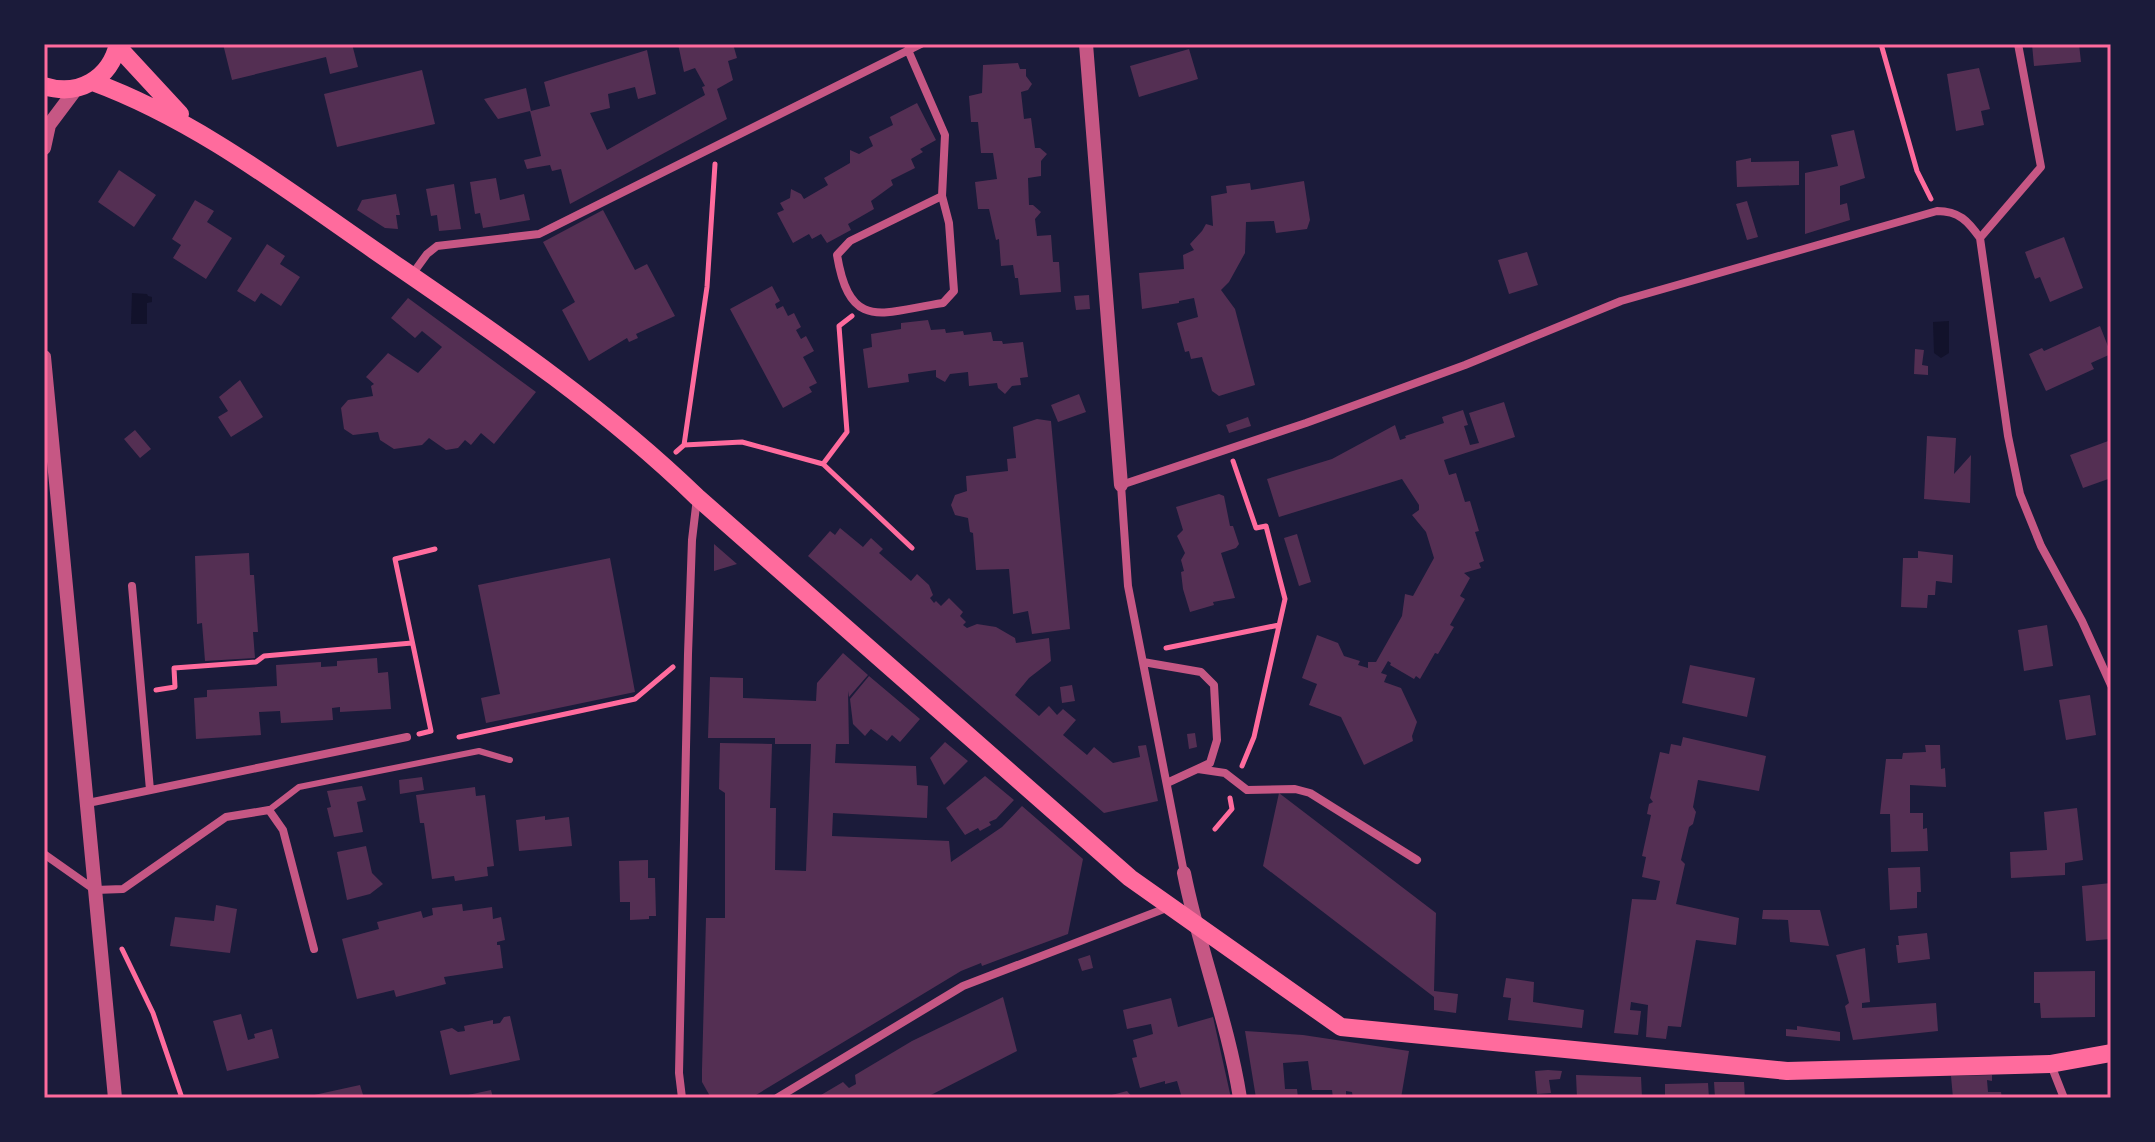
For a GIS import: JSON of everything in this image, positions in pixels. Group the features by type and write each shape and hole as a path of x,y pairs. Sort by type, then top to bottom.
{"main road":[{"path":"85,85 109,67 118,45 193,128"},
{"path":"44,86 57,90 85,85 123,93 193,128 539,364 663,464 1130,878 1341,1027 1787,1071 2050,1064 2111,1053"}],"street":[{"path":"411,276 437,246 539,234 921,44"},
{"path":"1086,44 1128,586 1194,923 1233,1053 1240,1098"},
{"path":"1980,238 2041,167 2018,44"},
{"path":"908,50 945,135 942,196 949,223 954,291 943,303 873,314 860,310 841,275 837,255 850,241 942,196"},
{"path":"44,148 49,125 85,85"},
{"path":"1121,485 1465,365 1621,301 1937,211 1953,211 1968,221 1980,238 2008,436 2020,494 2041,546 2082,621 2111,685"},
{"path":"44,357 115,1098"},
{"path":"682,1098 679,1073 688,654 692,540 697,497"},
{"path":"132,586 150,790"},
{"path":"1142,658 1201,672 1214,685 1217,740 1210,763 1167,783"},
{"path":"88,803 407,737"},
{"path":"1198,769 1225,773 1247,790 1295,789 1310,793 1417,860"},
{"path":"44,854 95,890 123,889 226,817 269,810 283,830 314,949"},
{"path":"777,1098 963,986 1170,907"},
{"path":"2050,1064 2064,1098"}],"lane":[{"path":"269,810 299,787 479,751 510,760"}],"path":[{"path":"1881,44 1917,171 1937,211"},
{"path":"684,445 707,287 716,144"},
{"path":"823,464 847,432 839,326 860,310"},
{"path":"663,464 684,445 742,442 823,464 912,548"},
{"path":"1225,773 1240,770 1254,737 1285,599 1266,526 1256,528 1229,448"},
{"path":"433,740 395,559 435,549"},
{"path":"1142,658 1279,625"},
{"path":"141,691 175,687 174,668 256,662 264,656 412,643"},
{"path":"407,737 431,731"},
{"path":"1215,829 1232,809 1229,792"},
{"path":"120,945 153,1013 182,1098"}],"shaded area":[{"path":"132,293 152,297 152,302 147,303 147,324 131,324"},
{"path":"1949,321 1949,353 1941,358 1934,353 1933,322"}],"building":[{"path":"223,44 352,44 358,67 330,74 326,57 232,80"},
{"path":"678,44 733,44 737,58 728,61 733,80 717,89 727,119 570,204 561,169 552,171 550,165 527,169 524,160 541,156 530,111 498,119 484,99 526,88 531,111 550,106 544,82 647,50 656,94 638,99 635,87 608,94 610,108 590,113 607,150 705,95 702,87 705,86 695,68 684,72"},
{"path":"2032,44 2079,44 2081,62 2034,66"},
{"path":"1189,49 1198,79 1139,97 1130,66"},
{"path":"1018,63 1020,69 1026,69 1026,76 1032,84 1028,90 1021,92 1024,119 1031,118 1035,148 1047,154 1041,161 1041,176 1028,178 1029,205 1041,212 1035,219 1037,236 1051,235 1053,262 1059,262 1061,292 1020,295 1013,265 1001,266 999,239 996,240 989,209 978,209 975,182 997,179 993,153 981,153 978,122 971,122 969,96 982,93 983,65"},
{"path":"1979,68 1990,109 1981,111 1984,125 1956,131 1947,74"},
{"path":"422,70 435,124 337,147 324,94"},
{"path":"917,103 936,140 920,149 923,152 911,159 915,168 891,180 893,185 871,201 874,209 848,224 851,230 827,243 821,234 812,239 809,234 793,243 777,213 784,210 780,203 790,198 791,189 804,199 828,185 824,178 850,163 850,150 859,154 873,146 869,137 893,125 890,117"},
{"path":"1854,130 1865,178 1840,186 1840,205 1847,203 1850,220 1805,234 1805,173 1838,166 1831,135"},
{"path":"1751,158 1751,162 1799,161 1799,185 1737,187 1736,161"},
{"path":"119,170 156,195 134,227 98,202"},
{"path":"496,178 500,200 524,194 530,220 483,228 480,213 475,214 470,182"},
{"path":"1304,181 1310,220 1307,229 1276,233 1274,221 1246,222 1245,253 1221,290 1235,309 1255,385 1219,396 1212,391 1202,357 1191,359 1189,351 1185,352 1177,323 1198,317 1194,298 1142,309 1139,273 1184,269 1183,255 1194,250 1190,244 1206,224 1213,226 1211,196 1227,193 1226,186 1250,183 1251,190"},
{"path":"454,184 461,229 439,231 437,215 431,216 426,189"},
{"path":"396,194 400,215 396,215 398,229 385,228 357,210 362,200"},
{"path":"195,200 214,211 207,222 232,238 206,279 173,258 181,245 172,239"},
{"path":"1747,201 1758,237 1747,240 1736,204"},
{"path":"603,210 635,270 647,264 675,316 636,334 638,338 629,342 627,338 589,361 562,310 575,302 543,242"},
{"path":"2064,237 2083,288 2050,302 2040,277 2035,279 2025,252"},
{"path":"267,244 285,256 280,264 300,277 281,306 261,293 255,302 237,291"},
{"path":"1527,252 1538,285 1509,294 1498,260"},
{"path":"772,286 780,301 775,304 777,309 783,306 788,316 794,313 801,327 796,330 801,339 806,336 814,351 803,357 817,383 809,387 812,392 783,408 730,309"},
{"path":"1089,295 1090,309 1076,310 1074,296"},
{"path":"408,298 536,392 494,444 481,433 471,445 465,440 458,448 446,450 429,438 422,445 394,449 380,440 378,432 353,435 344,429 341,408 348,400 373,396 371,386 374,384 366,377 388,353 418,373 442,347 422,331 415,338 391,318"},
{"path":"928,320 931,330 945,329 946,333 963,331 964,335 991,332 993,341 1002,341 1003,344 1023,342 1028,377 1020,378 1021,385 1012,386 1005,394 997,383 969,386 968,372 950,374 945,382 936,377 936,370 908,374 909,382 868,388 863,349 872,347 871,334 901,329 901,323"},
{"path":"2100,326 2111,354 2091,363 2094,369 2046,391 2029,354 2042,348 2044,351"},
{"path":"1915,349 1924,350 1922,365 1928,366 1928,375 1914,374"},
{"path":"240,380 263,417 231,437 218,417 228,411 219,397"},
{"path":"1079,394 1086,412 1058,422 1051,405"},
{"path":"1504,402 1515,437 1444,460 1449,475 1456,473 1465,502 1470,501 1484,561 1479,563 1481,568 1464,573 1470,578 1460,596 1465,599 1450,625 1454,627 1420,679 1416,676 1414,679 1388,661 1381,673 1387,675 1384,682 1401,688 1417,722 1413,741 1364,765 1341,717 1309,705 1317,684 1302,678 1317,635 1338,643 1344,656 1360,661 1358,665 1368,668 1368,662 1376,662 1402,616 1405,594 1413,596 1434,558 1426,532 1412,515 1419,510 1419,505 1402,479 1279,517 1267,479 1332,459 1395,425 1400,440 1444,423 1442,417 1463,410 1470,445 1479,443 1469,413"},
{"path":"1248,417 1251,426 1229,433 1226,425"},
{"path":"1037,419 1051,421 1070,629 1032,634 1028,611 1013,614 1009,569 976,570 973,533 970,532 968,518 955,515 951,505 955,495 967,491 966,476 1008,471 1007,459 1016,458 1013,427"},
{"path":"135,430 151,449 140,458 124,439"},
{"path":"1927,436 1956,438 1954,474 1971,455 1970,503 1924,499"},
{"path":"2111,440 2111,478 2083,488 2070,455"},
{"path":"1219,494 1224,496 1230,526 1233,526 1239,544 1221,553 1235,598 1213,602 1214,605 1190,612 1181,572 1184,571 1181,560 1185,553 1177,536 1183,530 1176,507"},
{"path":"840,528 863,547 871,538 883,549 879,553 911,581 917,574 929,585 933,595 930,598 934,603 936,601 941,606 949,598 963,612 960,616 967,628 977,624 996,627 1015,638 1016,643 1049,638 1051,661 1029,678 1015,695 1039,716 1049,706 1057,715 1063,709 1076,720 1063,735 1087,755 1094,747 1113,763 1140,757 1138,746 1146,745 1158,801 1104,813 808,556 830,531 835,535"},
{"path":"1297,534 1311,582 1299,586 1284,538"},
{"path":"714,544 737,564 714,571"},
{"path":"1918,551 1953,555 1952,583 1936,581 1935,595 1928,595 1927,608 1901,607 1903,558 1918,558"},
{"path":"249,553 250,575 254,575 258,632 253,632 255,658 205,661 202,623 197,624 195,556"},
{"path":"610,558 635,692 486,723 481,698 500,694 478,585"},
{"path":"2047,625 2053,666 2024,671 2018,630"},
{"path":"843,653 868,675 849,697 848,691 849,744 836,744 835,763 916,766 917,785 928,786 927,818 833,813 832,836 949,841 951,862 1002,827 1022,806 1083,859 1068,934 961,971 751,1098 711,1098 702,1082 702,1070 706,918 725,918 725,793 719,789 720,743 772,744 770,808 776,808 775,870 806,871 811,744 775,744 775,738 708,738 710,677 743,678 743,698 816,701 817,683"},
{"path":"377,658 378,673 388,672 391,709 340,712 340,707 332,708 333,720 281,723 280,711 259,712 261,735 196,739 194,698 207,697 207,690 277,686 276,665 321,662 321,667 337,666 337,661"},
{"path":"1690,665 1755,678 1747,717 1682,703"},
{"path":"869,676 920,719 900,742 892,735 887,741 871,729 865,736 853,724 850,699"},
{"path":"1072,685 1075,701 1062,703 1060,687"},
{"path":"2090,695 2096,735 2066,740 2059,700"},
{"path":"1195,733 1197,747 1189,749 1187,734"},
{"path":"1683,737 1766,756 1759,791 1698,780 1693,807 1696,812 1681,860 1685,864 1676,904 1739,918 1736,945 1696,940 1681,1027 1668,1026 1666,1039 1646,1037 1648,1005 1631,1002 1630,1010 1641,1011 1638,1035 1614,1033 1632,899 1656,900 1660,881 1642,877 1646,857 1642,856 1660,752 1669,754 1671,744 1681,746"},
{"path":"945,742 968,761 944,785 930,758"},
{"path":"1925,745 1940,745 1941,769 1945,768 1946,787 1910,785 1910,813 1923,813 1928,851 1891,852 1890,814 1880,814 1886,759 1902,759 1903,753 1926,752"},
{"path":"985,776 1014,800 989,822 991,825 965,835 946,808"},
{"path":"422,777 424,790 400,794 399,780"},
{"path":"362,786 366,800 357,802 363,832 334,837 327,808 331,807 327,791"},
{"path":"475,787 476,796 485,795 494,866 487,867 488,876 455,881 454,876 432,879 424,823 420,823 416,795"},
{"path":"1279,793 1436,913 1434,991 1458,994 1456,1013 1434,1010 1434,997 1263,866"},
{"path":"2077,808 2083,860 2065,863 2065,875 2011,878 2010,852 2047,850 2044,812"},
{"path":"545,816 545,820 569,817 572,846 519,851 516,820"},
{"path":"366,846 372,873 383,884 370,894 347,900 337,852"},
{"path":"648,860 648,878 655,878 656,916 630,920 630,902 620,902 619,861"},
{"path":"1920,867 1921,892 1917,892 1917,908 1890,910 1888,868"},
{"path":"2111,883 2111,939 2086,941 2082,886"},
{"path":"462,904 463,911 492,907 493,919 501,917 505,940 497,942 497,945 500,945 503,968 444,977 446,984 396,997 394,990 357,999 342,939 379,929 377,922 421,911 423,918 433,915 432,908"},
{"path":"216,905 237,909 230,953 170,946 175,917 214,921"},
{"path":"1763,910 1820,910 1829,946 1790,942 1788,920 1762,919"},
{"path":"1927,933 1930,959 1898,963 1898,936"},
{"path":"1865,948 1870,1002 1862,1003 1862,1008 1936,1003 1938,1031 1853,1040 1845,1006 1849,1003 1836,955"},
{"path":"1090,955 1093,968 1082,971 1078,959"},
{"path":"2095,971 2095,1017 2041,1018 2040,1003 2034,1003 2034,972"},
{"path":"1506,978 1534,982 1533,1002 1584,1010 1582,1028 1508,1020 1511,998 1503,997"},
{"path":"1003,997 1017,1051 925,1098 816,1098 843,1082 849,1088 856,1084 855,1075 912,1041"},
{"path":"1171,998 1178,1027 1213,1017 1231,1098 1182,1098 1177,1081 1140,1088 1132,1058 1137,1057 1133,1040 1153,1034 1151,1024 1127,1029 1123,1010"},
{"path":"241,1014 248,1040 255,1038 254,1034 272,1029 279,1058 227,1071 213,1021"},
{"path":"510,1016 520,1060 450,1075 440,1031 452,1028 458,1032 465,1031 464,1026 493,1020 493,1024 500,1023 504,1017"},
{"path":"1797,1026 1840,1032 1840,1041 1786,1036 1786,1029 1797,1030"},
{"path":"1245,1031 1303,1035 1409,1051 1401,1098 1353,1098 1352,1092 1346,1091 1346,1098 1333,1098 1332,1090 1312,1090 1308,1061 1283,1063 1285,1089 1297,1089 1298,1098 1256,1098"},
{"path":"1535,1071 1562,1071 1560,1079 1549,1080 1551,1093 1537,1094"},
{"path":"1576,1075 1641,1077 1642,1098 1577,1098"},
{"path":"1992,1075 1992,1081 1987,1080 1988,1092 2001,1092 2002,1098 1953,1098 1951,1076"},
{"path":"1714,1082 1744,1082 1745,1098 1715,1098"},
{"path":"1708,1083 1709,1098 1665,1098 1665,1084"},
{"path":"360,1085 364,1098 305,1098 305,1097"},
{"path":"491,1090 493,1098 459,1098 459,1097"},
{"path":"1127,1091 1133,1098 1104,1097"}]}
